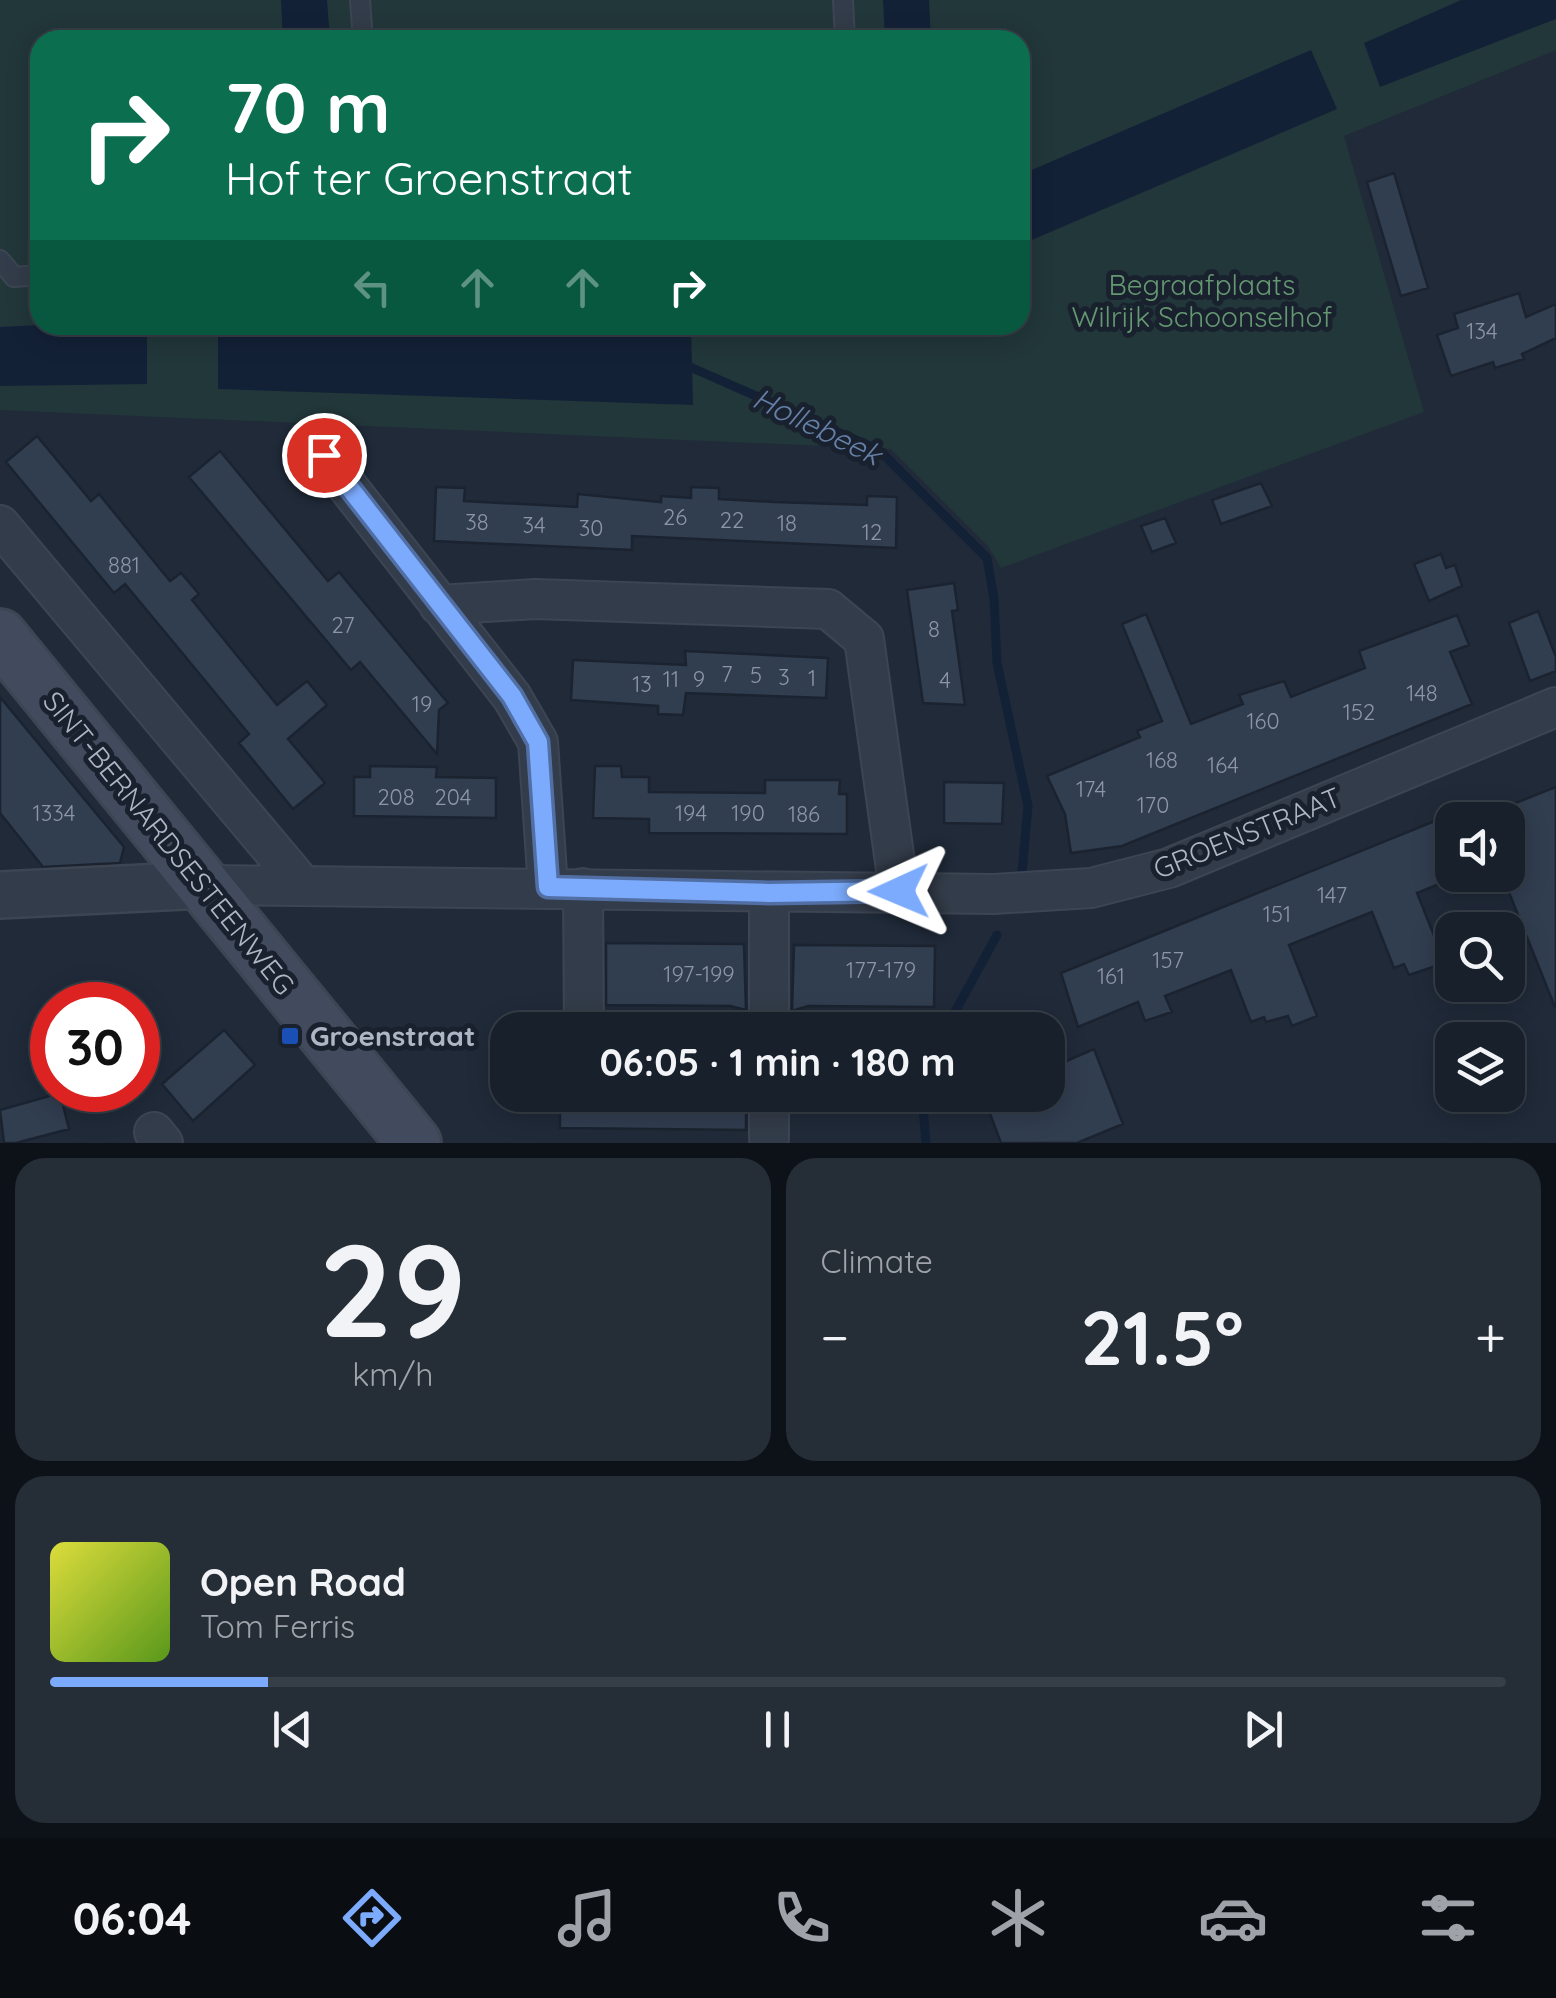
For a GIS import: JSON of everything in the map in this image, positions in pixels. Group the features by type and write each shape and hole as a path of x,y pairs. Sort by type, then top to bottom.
{"main road":[{"name":"SINT-BERNARDSESTEENWEG","path":"0,636 414,1143"}],"street":[{"path":"324,455 512,696 538,742 566,887 582,1012"},
{"path":"0,525 302,886"},
{"path":"439,605 535,599 828,609 864,640 899,891"},
{"name":"GROENSTRAAT","path":"204,885 994,894 1092,888 1169,868 1556,707"},
{"path":"0,895 204,885"},
{"path":"769,893 769,1012"},
{"path":"769,1112 769,1138"}],"lane":[{"path":"360,0 362,30"},
{"path":"843,0 844,30"},
{"path":"0,260 14,276 30,275"}],"green space":[{"name":"Begraafplaats Wilrijk Schoonselhof","path":"0,0 1556,0 1556,50 1344,136 1424,412 1001,568 988,546 891,449 0,410"}],"water":[{"path":"281,0 327,0 329,30 282,30"},
{"path":"883,0 929,0 930,30 884,30"},
{"path":"1461,0 1556,0 1556,19 1380,87 1364,43"},
{"path":"1311,50 1337,109 1030,241 1030,171"},
{"path":"30,326 30,335 147,335 147,384 0,386 0,327"},
{"path":"218,335 691,335 693,405 218,389"}],"building":[{"path":"1394,173 1428,288 1401,296 1367,182"},
{"path":"1519,293 1526,317 1556,304 1556,338 1522,354 1524,359 1495,368 1493,362 1451,376 1437,335 1458,328 1454,314"},
{"path":"37,436 91,501 99,494 170,581 181,573 199,594 192,600 277,705 307,681 327,705 288,739 325,783 293,809 239,743 249,734 179,649 125,584 114,593 6,462"},
{"path":"220,451 328,581 339,572 448,703 439,710 437,754 360,662 351,670 189,477"},
{"path":"1261,483 1272,506 1221,524 1212,500"},
{"path":"436,487 465,488 464,501 577,507 578,494 661,502 661,496 691,498 691,487 719,488 719,499 774,502 867,505 867,496 897,497 896,548 632,536 632,550 434,541"},
{"path":"1165,518 1176,543 1152,552 1141,526"},
{"path":"1441,554 1446,568 1455,565 1462,586 1429,601 1414,564"},
{"path":"954,583 958,610 952,611 965,705 923,703 907,590"},
{"path":"1538,611 1556,657 1556,671 1530,681 1509,623"},
{"path":"1146,614 1191,724 1243,704 1239,695 1284,681 1291,697 1365,668 1359,651 1457,615 1469,645 1450,652 1472,704 1122,846 1071,853 1065,814 1047,776 1140,737 1137,731 1162,721 1122,624"},
{"path":"685,651 828,658 826,698 686,693 683,715 658,714 658,706 571,700 573,660 686,665"},
{"path":"0,697 124,847 120,863 43,867 0,813"},
{"path":"370,766 437,767 436,777 496,778 496,818 354,816 354,777 370,777"},
{"path":"595,766 621,766 622,777 649,777 649,792 765,793 765,780 840,780 839,794 847,794 847,834 649,833 649,819 593,818"},
{"path":"944,782 1004,783 1002,824 944,823"},
{"path":"1556,787 1556,1007 1525,932 1525,912 1517,912 1509,892 1525,892 1525,802 1518,802"},
{"path":"1435,821 1435,886 1417,893 1435,938 1435,966 1409,975 1404,964 1394,968 1372,912 1289,945 1317,1016 1292,1026 1288,1016 1251,1022 1231,970 1165,996 1172,1012 1145,1021 1138,1002 1078,1027 1061,973"},
{"path":"606,943 744,944 746,1010 730,1006 606,1005"},
{"path":"794,945 935,946 934,1007 808,1006 792,1011"},
{"path":"224,1030 255,1065 193,1121 162,1084"},
{"path":"1094,1049 1123,1124 1077,1143 1001,1143 989,1112 1065,1112 1065,1062"},
{"path":"30,1102 30,1112 65,1112 69,1129 4,1143 0,1110"},
{"path":"560,1112 746,1112 746,1130 560,1128"}],"waterway":[{"name":"Hollebeek","path":"681,363 879,450 987,558 994,599 997,663 1028,806 1022,872"},
{"name":"Hollebeek","path":"955,1012 997,935"},
{"name":"Hollebeek","path":"923,1112 926,1143"}],"place":[{"name":"Groenstraat","path":"290,1036"}],"route":[{"path":"324,455 512,696 538,742 548,887 769,893 899,891"}]}
